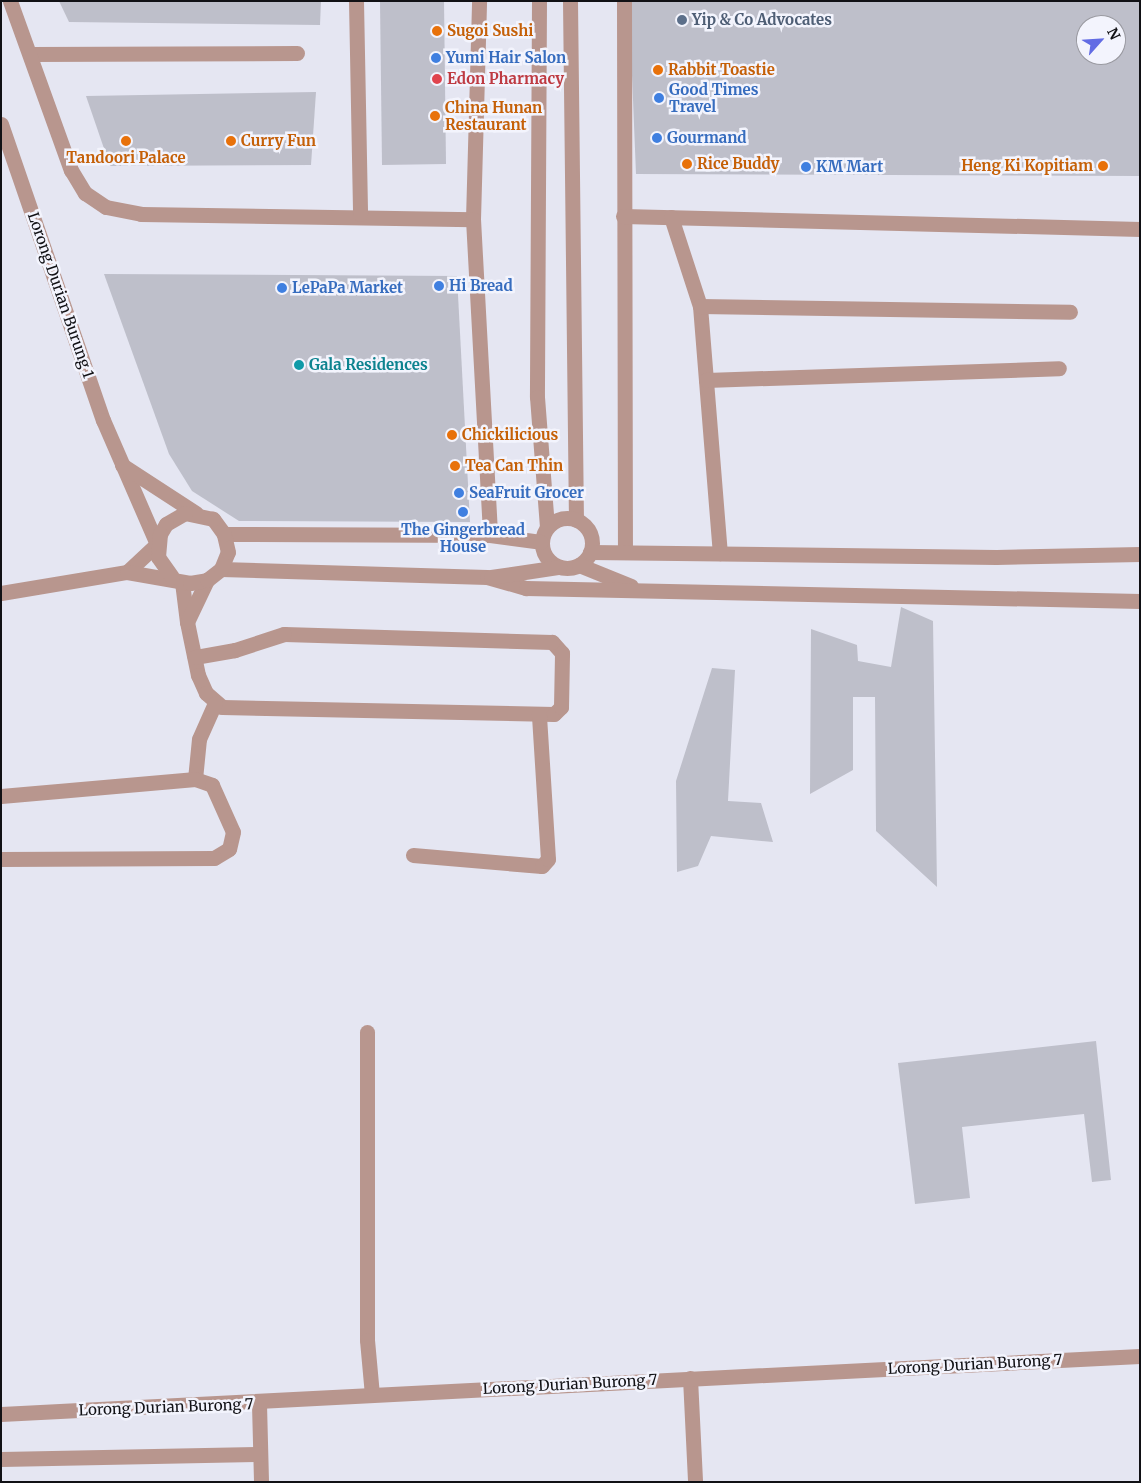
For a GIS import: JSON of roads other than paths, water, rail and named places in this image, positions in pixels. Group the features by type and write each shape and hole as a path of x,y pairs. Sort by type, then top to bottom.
{"street":[{"path":"10,1 31,54 71,170 84,193 106,207 141,214 360,214 473,219"},
{"path":"356,1 360,214"},
{"path":"480,1 473,219 490,535"},
{"path":"539,1 536,397 547,527 542,542 546,557 559,566"},
{"path":"570,1 576,520"},
{"path":"624,1 625,552"},
{"path":"31,54 297,53"},
{"name":"Lorong Durian Burung 1","path":"1,124 122,465 157,544"},
{"path":"623,216 1140,229"},
{"path":"671,217 700,306 720,553"},
{"path":"700,306 1070,312"},
{"path":"706,380 1059,368"},
{"path":"122,465 196,513 213,519 224,534 228,552 221,569 207,580 188,622"},
{"path":"127,572 157,544 174,517 196,513"},
{"path":"547,527 560,518 576,520 588,529 590,552 579,565"},
{"path":"224,534 490,535 542,542"},
{"path":"157,544 161,562 177,579 188,622 195,657 202,684 215,703 228,708 539,714 554,714 561,708 562,653 552,642 284,634 235,650 195,657"},
{"path":"590,552 1140,554"},
{"path":"221,569 487,577 559,566 579,565 647,591"},
{"path":"1,593 127,572 177,579 207,580"},
{"path":"487,577 526,588 1140,601"},
{"path":"195,779 199,739 215,703"},
{"path":"413,855 542,866 548,859 539,714"},
{"path":"1,796 195,779 212,785 233,832 229,849 214,858 1,859"},
{"path":"367,1032 367,1340 372,1395"},
{"name":"Lorong Durian Burong 7","path":"1,1414 259,1404 372,1395 1140,1356"},
{"path":"690,1378 694,1482"},
{"path":"259,1404 261,1482"},
{"path":"1,1459 260,1454"}],"place":[{"name":"Yip & Co Advocates","path":"682,20"},
{"name":"Sugoi Sushi","path":"437,31"},
{"name":"Yumi Hair Salon","path":"436,58"},
{"name":"Rabbit Toastie","path":"658,70"},
{"name":"Edon Pharmacy","path":"437,79"},
{"name":"Good Times Travel","path":"659,98"},
{"name":"China Hunan Restaurant","path":"435,116"},
{"name":"Gourmand","path":"657,138"},
{"name":"Tandoori Palace","path":"126,141"},
{"name":"Curry Fun","path":"231,141"},
{"name":"Rice Buddy","path":"687,164"},
{"name":"Heng Ki Kopitiam","path":"1103,166"},
{"name":"KM Mart","path":"806,167"},
{"name":"Hi Bread","path":"439,286"},
{"name":"LePaPa Market","path":"282,288"},
{"name":"Gala Residences","path":"299,365"},
{"name":"Chickilicious","path":"452,435"},
{"name":"Tea Can Thin","path":"455,466"},
{"name":"SeaFruit Grocer","path":"459,493"},
{"name":"The Gingerbread House","path":"463,512"}]}
